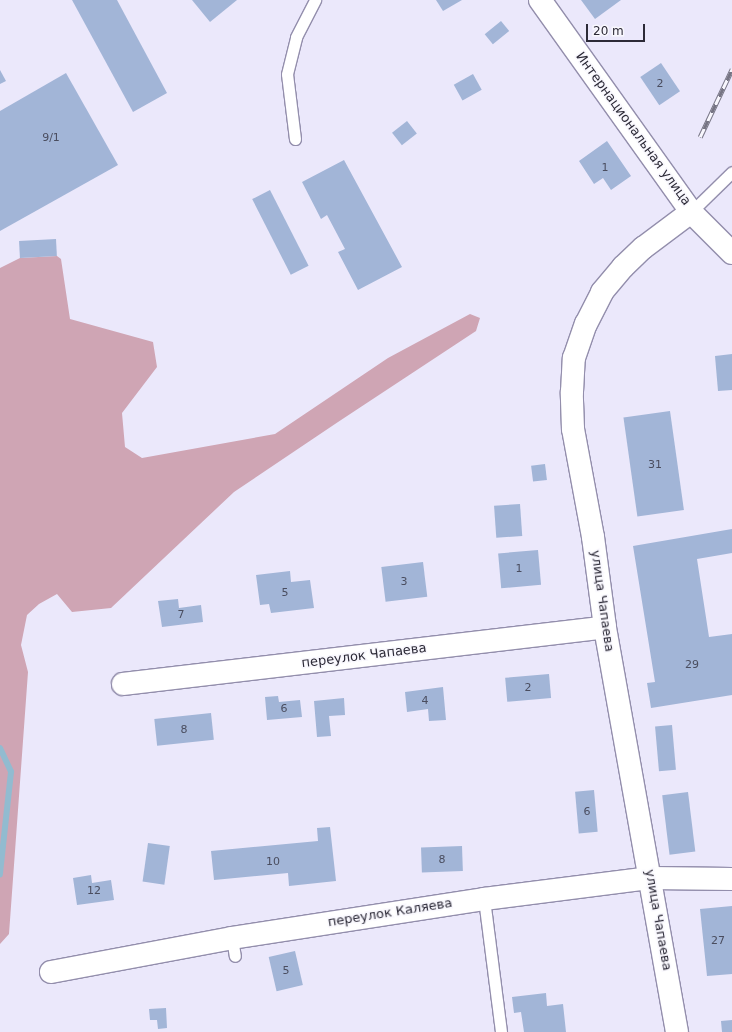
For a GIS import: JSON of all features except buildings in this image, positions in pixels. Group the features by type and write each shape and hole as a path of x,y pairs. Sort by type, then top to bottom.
{"street":[{"name":"Интернациональная улица","path":"540,0 691,212 732,253"},
{"name":"улица Чапаева","path":"677,1032 651,878 605,627 593,537 573,429 572,392 574,358 586,324 602,292 623,267 643,248 691,212"},
{"name":"переулок Чапаева","path":"123,684 605,627"},
{"name":"переулок Каляева","path":"52,972 234,947 484,899 651,878 732,879"}],"lane":[{"path":"295,139 287,74 296,37 315,0"},
{"path":"691,212 732,172"},
{"path":"484,899 502,1032"}],"shaded area":[{"path":"57,256 61,259 70,319 153,342 157,367 122,413 125,447 142,458 275,434 388,358 470,314 480,318 476,331 234,492 111,608 72,612 57,594 39,604 27,615 21,645 28,672 9,934 0,944 0,268 20,258"}],"waterway":[{"path":"0,748 11,772 0,874"}],"railway":[{"path":"700,137 732,69"}]}
